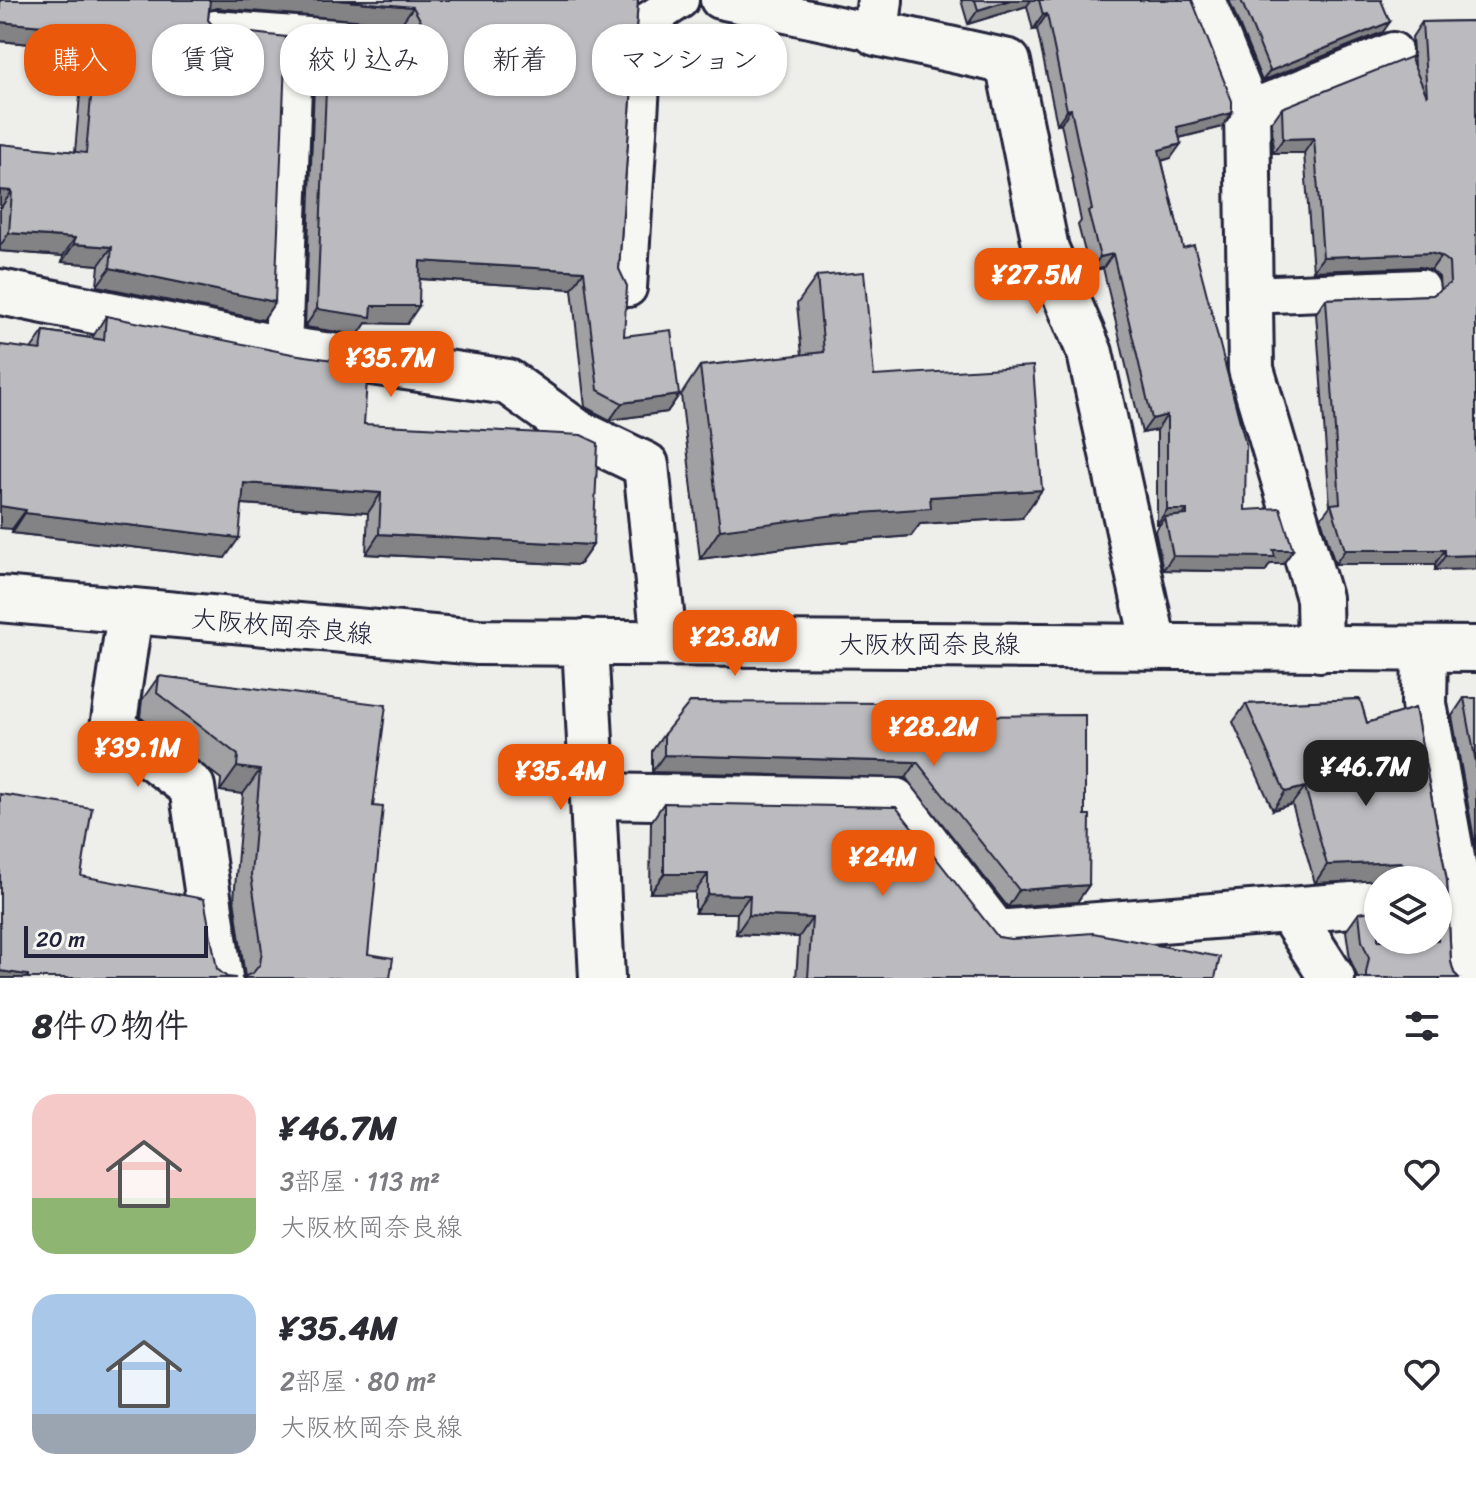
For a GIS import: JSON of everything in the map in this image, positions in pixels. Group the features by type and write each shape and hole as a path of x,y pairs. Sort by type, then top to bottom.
{"street":[{"path":"1202,0 1247,110 1251,369 1319,598 1320,649"},
{"path":"878,17 1008,62 1046,249 1090,353 1154,645"},
{"path":"0,292 283,349 508,382 577,432 646,465 664,642"},
{"name":"大阪枚岡奈良線","path":"0,599 478,642 1476,649"},
{"path":"130,613 113,728 192,787 220,978"},
{"path":"585,642 602,978"},
{"path":"1425,650 1424,704 1444,866"},
{"path":"594,796 895,801 996,933 1364,904"},
{"path":"1290,912 1332,978"},
{"path":"1452,919 1463,978"}],"lane":[{"path":"719,0 878,17"},
{"path":"628,288 645,23 671,1"},
{"path":"1247,110 1393,51"},
{"path":"283,349 293,96"},
{"path":"1250,295 1421,288"}],"building":[{"path":"0,0 210,0 208,20 212,24 152,24 152,96 264,96 264,34 280,36 280,96 284,96 275,302 110,268 112,247 74,244 75,238 9,233 12,191 0,190 0,144 86,153 91,96 136,96 136,24 0,22"},
{"path":"337,0 638,0 636,24 592,24 592,96 631,96 619,269 627,286 624,336 671,330 679,395 622,403 598,390 584,271 420,261 419,306 372,306 371,317 317,309 326,96 448,96 448,24 422,24 413,7"},
{"path":"975,0 1010,0 978,10"},
{"path":"1039,0 1192,0 1232,101 1232,113 1177,127 1181,144 1159,150 1183,248 1194,245 1246,445 1245,510 1280,508 1293,550 1273,550 1275,557 1173,556 1165,517 1187,515 1187,510 1167,510 1167,415 1152,419 1113,254 1100,257 1088,211 1092,210 1071,109 1067,110 1047,14 1043,15"},
{"path":"1241,0 1381,0 1390,22 1270,71"},
{"path":"1476,21 1476,555 1445,556 1445,550 1345,550 1331,504 1340,503 1326,299 1433,295 1450,283 1449,263 1441,256 1430,253 1323,257 1314,138 1283,139 1282,108 1410,57 1427,96 1422,22"},
{"path":"864,272 874,376 1033,366 1042,490 930,497 931,508 835,515 720,530 700,366 824,352 817,276"},
{"path":"106,316 292,354 368,365 364,424 581,435 598,443 593,545 379,534 381,493 244,483 239,538 25,513 26,510 0,506 0,345 41,350 44,331 104,340"},
{"path":"159,676 386,705 373,806 383,807 368,954 393,958 390,978 241,978 253,973 260,964 262,951 251,875 260,770 237,767 238,755 157,693"},
{"path":"1464,698 1476,698 1476,763"},
{"path":"1360,699 1367,723 1415,708 1444,866 1405,866 1401,862 1327,865 1305,787 1285,792 1246,704"},
{"path":"690,702 891,703 891,707 941,707 941,716 1085,715 1085,815 1090,815 1089,885 1019,890 917,762 664,755 664,734"},
{"path":"0,794 92,808 81,876 204,899 217,969 227,977 236,978 28,978 28,975 0,971"},
{"path":"664,803 896,807 998,937 1011,939 1093,933 1220,957 1215,978 808,978 812,918 749,915 750,895 708,894 708,874 664,874"},
{"path":"1364,912 1364,946 1362,941 1359,913"},
{"path":"1367,954 1451,954 1454,973 1459,978 1366,978"}]}
